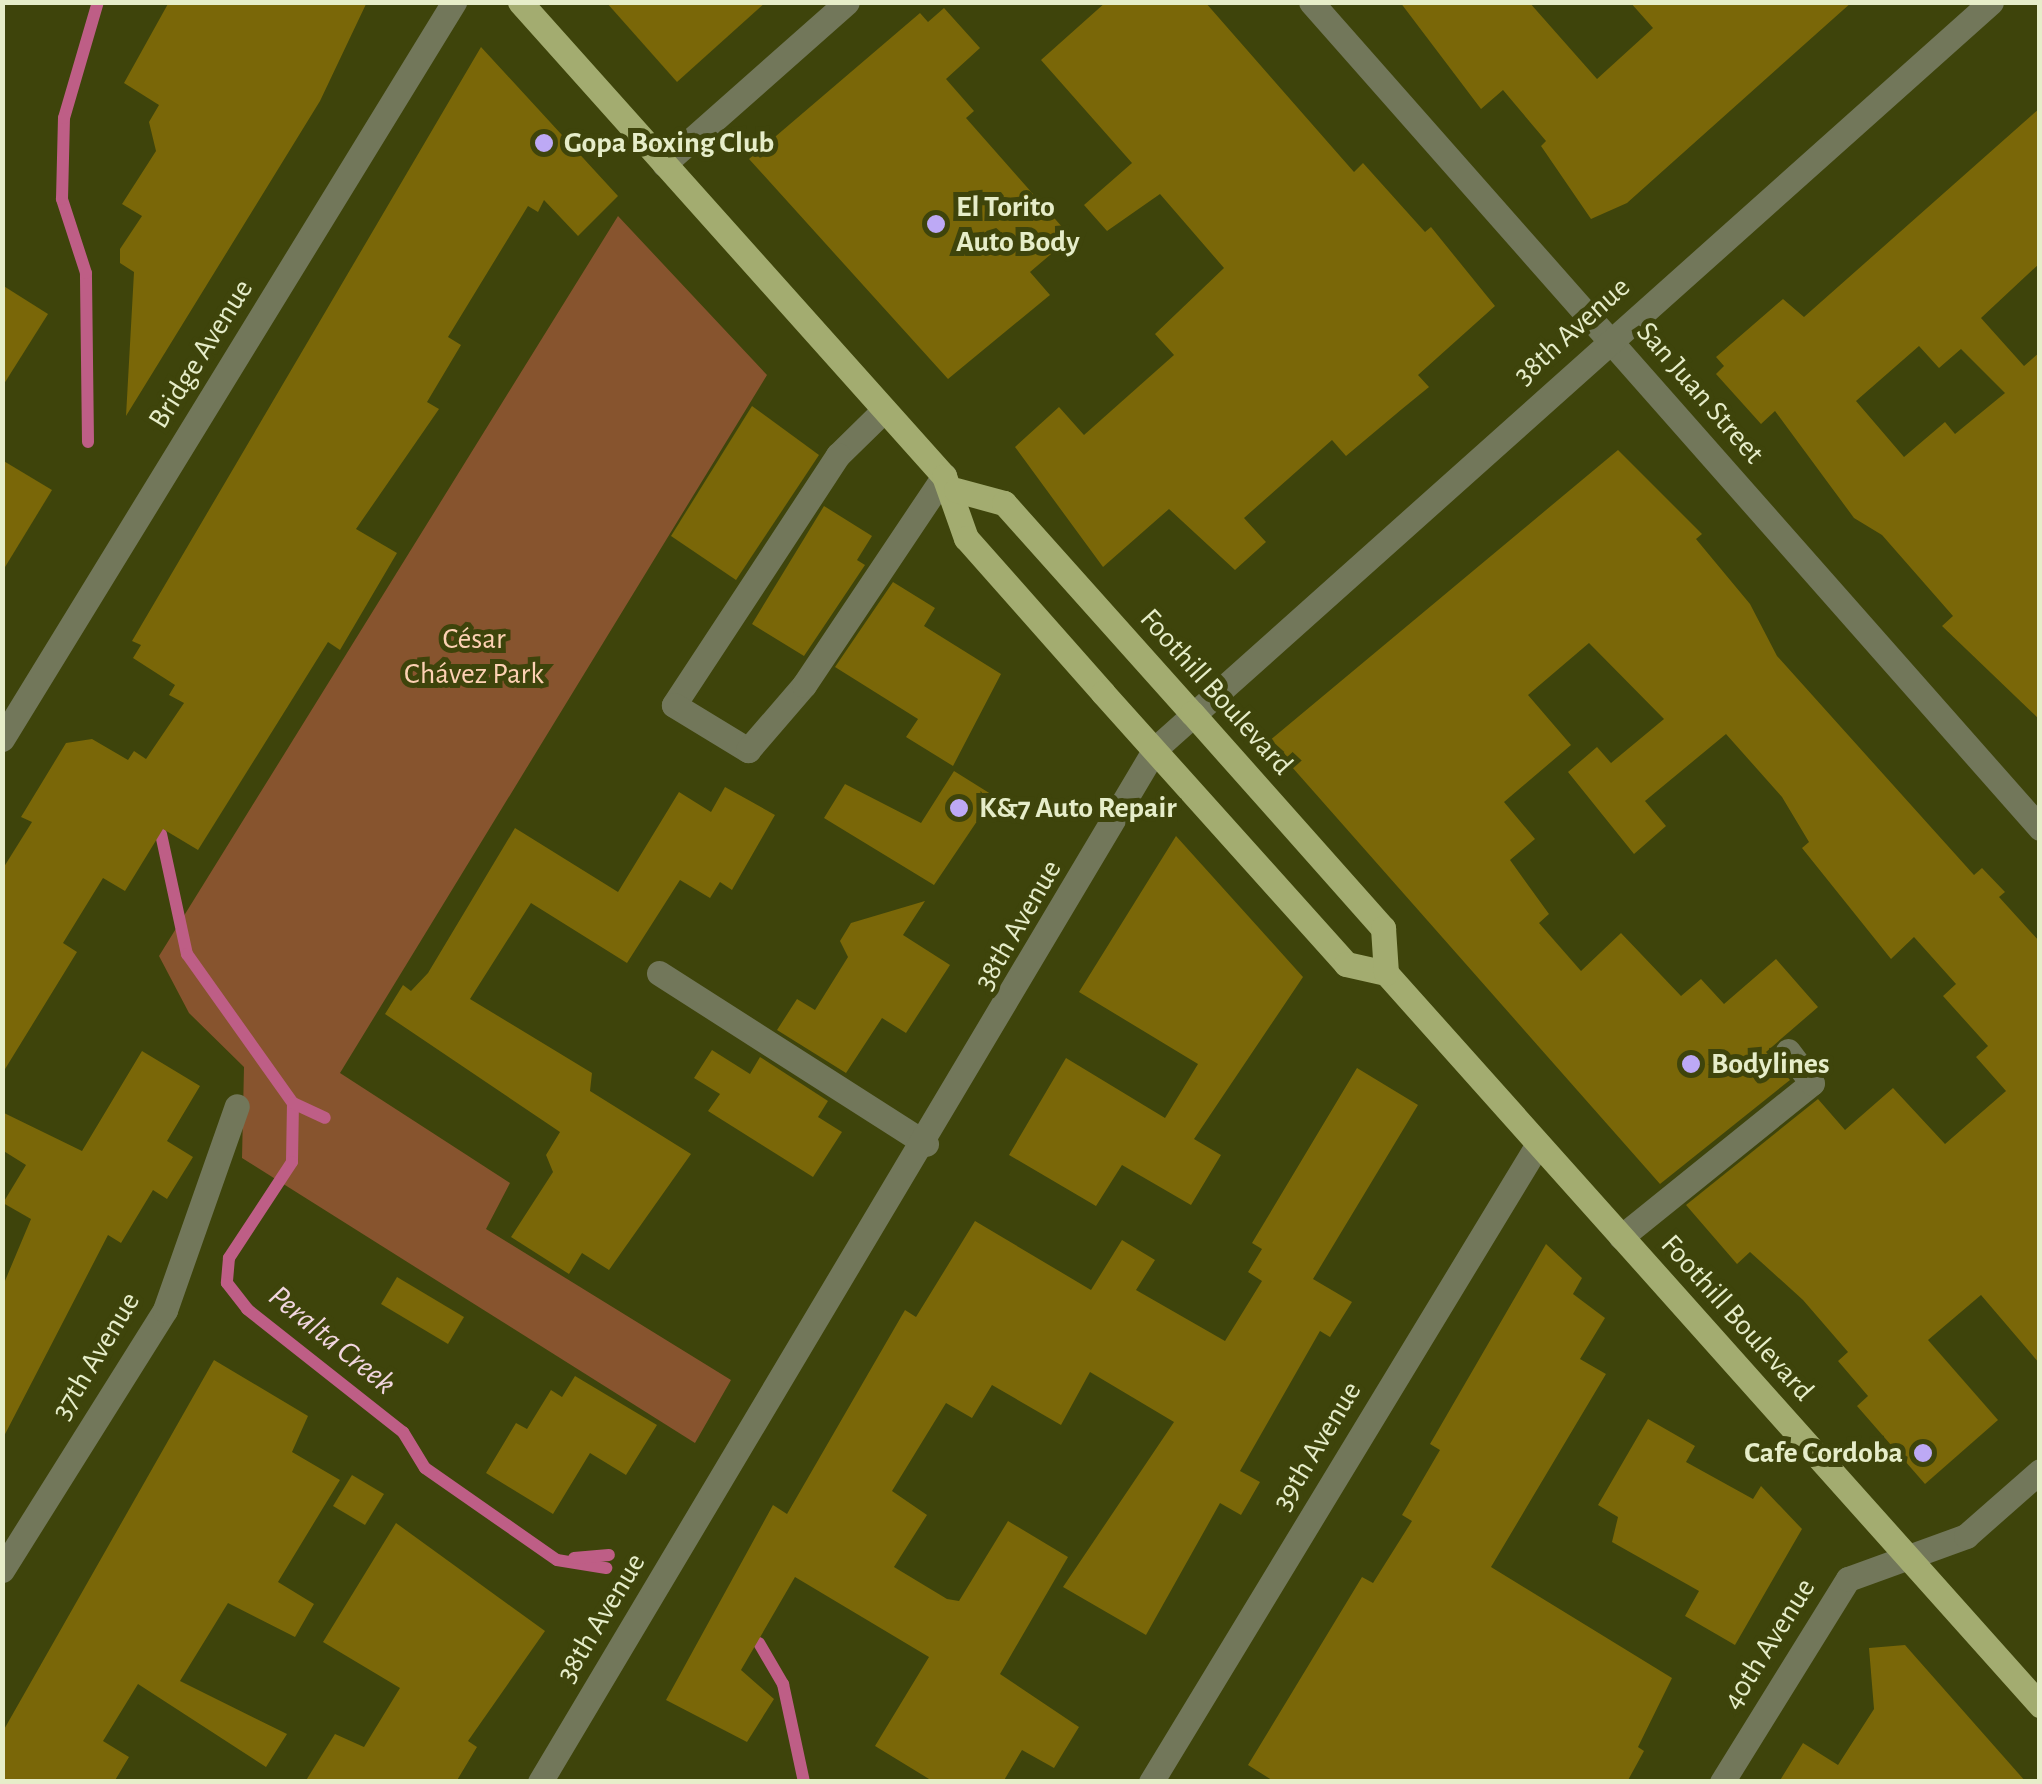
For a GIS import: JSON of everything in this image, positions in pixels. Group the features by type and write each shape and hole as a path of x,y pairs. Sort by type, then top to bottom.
{"main road":[{"path":"520,2 950,483"},
{"name":"Foothill Boulevard","path":"950,483 1004,502 1192,713 1383,928 1386,973"},
{"name":"Foothill Boulevard","path":"950,483 966,538 1346,964 1386,973 2040,1706"}],"street":[{"name":"Bridge Avenue","path":"2,739 454,2"},
{"path":"664,164 847,2"},
{"name":"San Juan Street","path":"1311,2 2040,828"},
{"name":"38th Avenue","path":"540,1782 926,1144 1155,749 1991,2"},
{"path":"883,411 844,450 674,705 748,750 804,685 909,528 950,483"},
{"path":"658,973 926,1144"},
{"path":"1621,1238 1812,1083 1788,1051"},
{"name":"37th Avenue","path":"2,1570 164,1310 237,1106"},
{"name":"39th Avenue","path":"1151,1782 1538,1144"},
{"name":"40th Avenue","path":"1722,1782 1848,1579 1966,1536 2040,1470"}],"green space":[{"name":"César Chávez Park","path":"618,216 767,375 340,1073 510,1183 486,1229 731,1380 695,1443 242,1158 244,1067 189,1013 159,956"}],"building":[{"path":"169,2 367,2 320,101 126,416 134,272 120,263 120,249 142,216 122,204 156,151 149,122 159,105 124,83"},
{"path":"606,2 766,2 677,82"},
{"path":"1106,2 1205,2 1354,172 1363,163 1425,232 1431,227 1495,306 1418,375 1429,387 1346,456 1332,440 1244,518 1266,542 1235,570 1169,509 1103,567 1015,447 1059,407 1084,435 1174,355 1155,334 1224,268 1160,194 1107,231 1084,205 1132,163 1041,60"},
{"path":"1400,2 1529,2 1597,79 1653,28 1630,2 1852,2 1627,203 1591,219 1541,146 1546,141 1503,90 1481,109"},
{"path":"944,8 980,48 946,79 974,111 966,118 1071,237 1030,272 1050,295 948,379 749,159 920,13 928,22"},
{"path":"481,47 618,196 578,236 544,200 538,212 528,206 448,337 461,345 427,402 439,409 356,529 397,553 340,650 328,642 198,850 163,829 125,891 103,878 63,943 77,952 2,1074 2,870 32,822 21,817 66,743 92,739 128,760 134,751 146,759 184,703 169,695 175,685 133,658 141,645 132,641"},
{"path":"2040,108 2040,263 1981,318 2024,366 2040,352 2040,720 1942,626 1953,616 1882,535 1854,518 1775,411 1761,424 1716,374 1724,366 1716,357 1783,299 1804,317","holes":["1919,346 1939,368 1961,349 2005,393 1955,434 1945,422 1904,457 1856,401"]},
{"path":"2,285 48,314 2,387"},
{"path":"752,406 819,455 736,580 671,536"},
{"path":"1618,450 1702,534 1696,539 1750,604 1777,656 1974,875 1982,868 2005,892 1999,897 2040,942 2040,1364 1981,1295 1928,1340 1998,1420 1925,1484 1857,1406 1868,1396 1838,1361 1848,1352 1803,1300 1750,1252 1737,1264 1686,1205 1818,1099 1845,1130 1893,1088 1945,1144 2006,1091 1976,1057 1988,1046 1943,996 1956,984 1914,937 1891,959 1802,848 1809,842 1782,797 1726,734 1645,801 1666,826 1634,854 1568,772 1597,747 1611,763 1664,719 1589,643 1528,695 1571,745 1504,802 1535,839 1510,860 1549,914 1539,923 1581,971 1621,933 1681,996 1701,979 1724,1004 1776,959 1818,1007 1766,1052 1790,1080 1660,1184 1269,741"},
{"path":"2,460 52,490 2,572"},
{"path":"824,506 872,536 857,560 865,565 804,656 752,624"},
{"path":"893,582 935,608 924,626 1001,674 953,766 906,737 918,719 835,667"},
{"path":"954,771 994,796 934,885 824,818 845,784 921,823"},
{"path":"725,787 775,815 732,890 720,882 710,898 680,880 627,963 531,903 470,999 592,1073 590,1091 691,1154 609,1270 582,1253 569,1274 511,1237 553,1172 546,1155 560,1132 385,1014 403,985 411,991 428,973 515,828 618,892 679,792 711,812"},
{"path":"1176,836 1303,977 1194,1139 1221,1155 1191,1205 1122,1165 1096,1206 1009,1155 1066,1058 1165,1118 1198,1064 1079,992"},
{"path":"925,901 903,935 950,965 906,1033 882,1018 846,1073 777,1030 797,999 815,1010 848,957 840,941 851,923"},
{"path":"712,1050 750,1074 760,1057 828,1101 818,1117 842,1132 813,1177 708,1111 720,1094 694,1078"},
{"path":"142,1051 200,1086 167,1141 193,1157 167,1199 153,1190 121,1243 108,1235 2,1440 2,1288 31,1219 3,1203 26,1165 2,1150 2,1112 82,1151"},
{"path":"1357,1068 1418,1105 1313,1279 1352,1302 1330,1337 1320,1331 1240,1471 1260,1482 1241,1515 1220,1503 1146,1635 1063,1587 1174,1422 1090,1372 1061,1425 992,1385 972,1418 946,1403 892,1491 927,1515 894,1567 947,1599 959,1601 1008,1521 1068,1557 1000,1674 1079,1727 1054,1768 1022,1750 1003,1782 934,1782 875,1746 929,1657 795,1577 741,1670 774,1699 747,1742 666,1700 773,1505 787,1514 905,1310 916,1317 975,1221 1091,1290 1122,1240 1155,1260 1136,1290 1225,1341 1262,1281 1248,1272 1262,1249 1252,1243"},
{"path":"1546,1244 1582,1278 1573,1294 1605,1318 1580,1359 1606,1374 1491,1567 1672,1678 1638,1747 1644,1751 1627,1782 1275,1782 1248,1765 1362,1577 1373,1583 1412,1521 1402,1515 1440,1450 1430,1444"},
{"path":"397,1277 464,1317 448,1344 381,1304"},
{"path":"214,1360 308,1416 292,1452 340,1480 278,1582 314,1604 295,1637 228,1603 180,1681 287,1734 266,1767 138,1684 103,1741 129,1757 114,1782 2,1782 2,1733"},
{"path":"575,1376 657,1425 626,1475 590,1453 553,1514 486,1473 516,1423 527,1429 551,1390 562,1397"},
{"path":"1648,1419 1695,1446 1686,1462 1753,1499 1761,1486 1802,1529 1735,1645 1685,1616 1699,1591 1612,1542 1618,1517 1598,1505"},
{"path":"352,1475 384,1494 365,1525 333,1506"},
{"path":"396,1523 545,1631 468,1741 477,1747 456,1782 305,1782 335,1734 364,1747 400,1688 323,1642"},
{"path":"1905,1645 2026,1782 1779,1782 1803,1743 1838,1765 1874,1709 1869,1648"}],"waterway":[{"name":"Peralta Creek","path":"88,442 86,273 62,199 64,118 98,2"},
{"name":"Peralta Creek","path":"161,834 187,954 293,1103 292,1162 229,1258 227,1283 247,1309 403,1432 425,1468 557,1560 606,1568"},
{"name":"Peralta Creek","path":"293,1103 325,1118"},
{"name":"Peralta Creek","path":"574,1558 609,1555"},
{"name":"Peralta Creek","path":"759,1643 783,1684 804,1782"}],"place":[{"name":"Gopa Boxing Club","path":"544,143"},
{"name":"El Torito Auto Body","path":"936,224"},
{"name":"K&7 Auto Repair","path":"959,808"},
{"name":"Bodylines","path":"1691,1064"},
{"name":"Cafe Cordoba","path":"1923,1453"}]}
